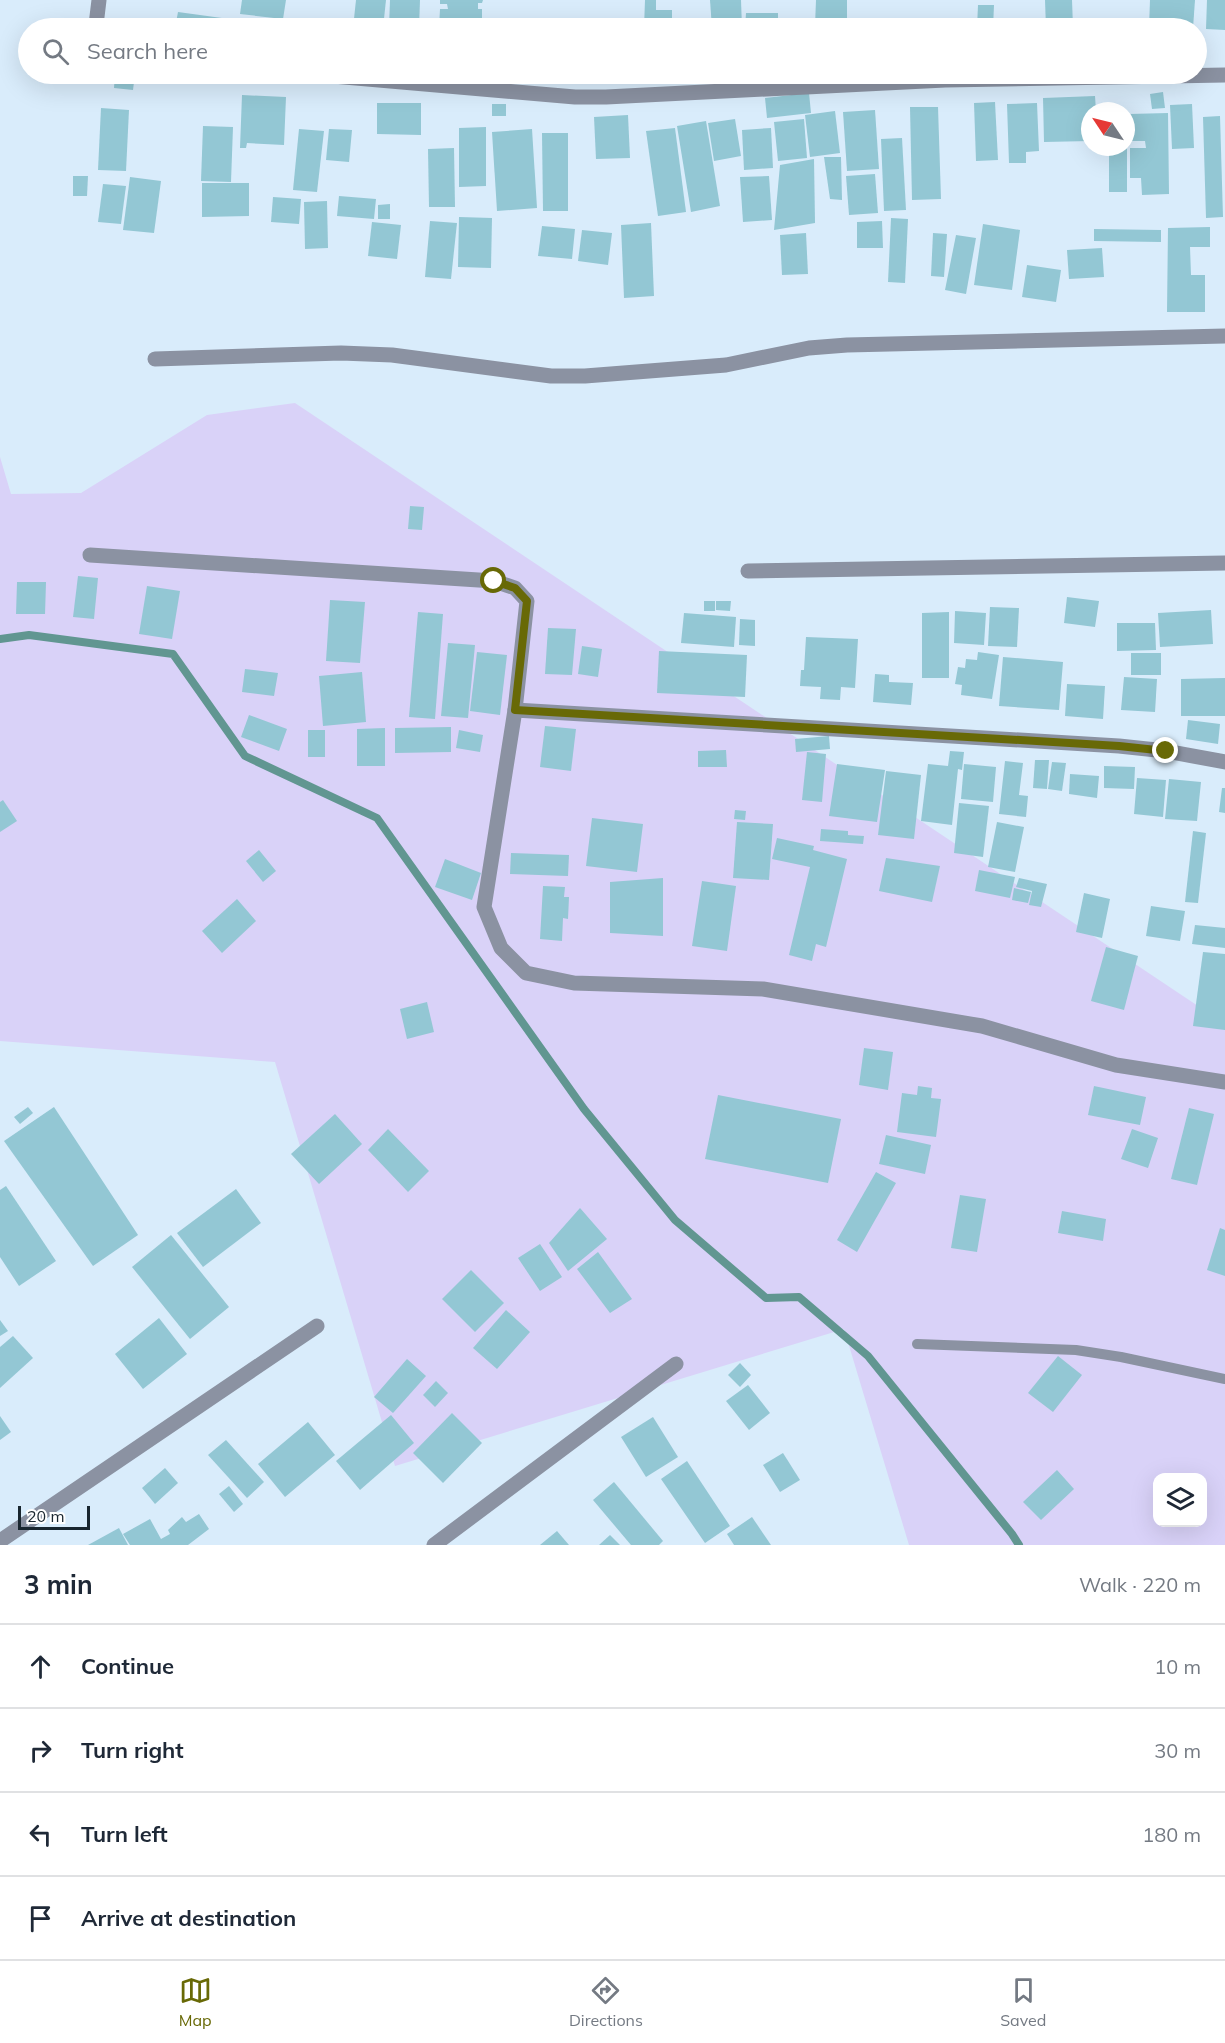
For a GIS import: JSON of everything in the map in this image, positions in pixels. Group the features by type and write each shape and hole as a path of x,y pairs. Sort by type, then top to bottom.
{"street":[{"path":"97,18 99,0"},
{"path":"1207,75 1225,75"},
{"path":"425,84 575,97 606,97 865,84"},
{"path":"154,359 341,353 392,355 551,376 585,376 726,365 809,348 847,345 1225,336"},
{"path":"90,555 494,581 515,588 527,601 515,710 484,907 501,948 526,974 574,983 763,989 982,1026 1116,1065 1225,1082"},
{"path":"748,572 1225,563"},
{"path":"515,710 1119,746 1166,751 1225,762"},
{"path":"0,1541 317,1326"},
{"path":"434,1545 676,1364"}],"lane":[{"path":"917,1344 1076,1350 1225,1379"}],"shaded area":[{"path":"295,403 1225,1024 1225,1545 909,1545 844,1329 395,1466 275,1062 0,1041 0,457 11,494 81,493 207,415"}],"building":[{"path":"242,0 286,0 283,18 240,14"},
{"path":"356,0 386,0 384,18 354,18"},
{"path":"390,0 420,0 419,18 389,18"},
{"path":"440,0 483,0 482,3 478,3 478,9 482,9 482,18 440,18 440,9 448,9 447,4 440,4"},
{"path":"645,0 656,0 656,10 672,10 672,18 644,18"},
{"path":"710,0 741,0 742,18 711,18"},
{"path":"816,0 847,0 847,18 815,18"},
{"path":"1045,0 1072,0 1073,18 1046,18"},
{"path":"1150,0 1195,0 1194,18 1149,18"},
{"path":"1207,0 1225,0 1225,30 1207,29"},
{"path":"978,5 994,5 993,18 977,18"},
{"path":"178,12 222,18 177,18"},
{"path":"746,13 778,13 778,18 746,18"},
{"path":"114,84 134,84 133,90 114,88"},
{"path":"1163,92 1165,108 1152,109 1150,94"},
{"path":"809,93 811,113 767,118 765,98"},
{"path":"242,95 286,97 284,145 247,143 246,148 240,148"},
{"path":"1095,96 1095,102 1081,102 1081,141 1044,142 1043,98"},
{"path":"995,102 998,160 976,161 974,103"},
{"path":"377,103 421,103 421,135 377,134"},
{"path":"1037,103 1039,151 1026,152 1026,163 1009,163 1007,104"},
{"path":"492,104 506,104 506,116 492,116"},
{"path":"1192,104 1194,148 1172,149 1170,105"},
{"path":"910,107 938,107 941,199 912,200"},
{"path":"101,108 129,110 126,171 98,170"},
{"path":"875,110 879,169 847,171 843,112"},
{"path":"835,111 840,153 810,157 805,115"},
{"path":"1168,113 1169,194 1142,195 1141,178 1130,178 1130,156 1135,156 1135,148 1146,148 1145,141 1135,141 1135,114"},
{"path":"628,115 630,158 596,159 594,117"},
{"path":"1220,116 1223,217 1206,218 1203,117"},
{"path":"735,119 741,156 714,161 708,123"},
{"path":"804,119 807,158 778,161 774,122"},
{"path":"706,121 720,206 691,212 677,126"},
{"path":"203,126 233,127 231,182 201,181"},
{"path":"486,127 486,186 459,187 459,128"},
{"path":"675,128 686,212 658,216 646,131"},
{"path":"771,128 773,168 744,170 742,130"},
{"path":"299,129 324,131 317,192 293,190"},
{"path":"329,129 352,130 349,162 326,160"},
{"path":"532,129 537,208 497,211 492,132"},
{"path":"542,133 568,133 568,211 543,211"},
{"path":"902,138 906,210 884,211 881,139"},
{"path":"454,148 455,207 429,207 428,149"},
{"path":"1109,156 1127,156 1127,192 1109,192"},
{"path":"824,157 841,157 842,200 830,199"},
{"path":"814,159 815,223 774,230 780,165"},
{"path":"875,174 878,213 849,215 846,176"},
{"path":"73,176 88,176 87,196 73,196"},
{"path":"769,176 772,220 743,222 740,177"},
{"path":"130,177 161,181 154,233 123,230"},
{"path":"202,183 249,183 249,216 202,217"},
{"path":"103,184 126,186 121,224 98,222"},
{"path":"339,196 376,199 374,219 337,216"},
{"path":"273,197 301,199 299,224 271,222"},
{"path":"327,201 328,248 305,249 304,202"},
{"path":"390,204 390,219 378,219 378,205"},
{"path":"459,217 492,218 491,268 458,267"},
{"path":"891,218 908,219 905,283 888,282"},
{"path":"430,221 457,223 451,279 425,277"},
{"path":"882,221 883,248 857,248 857,222"},
{"path":"372,222 401,225 397,259 368,256"},
{"path":"651,223 654,296 624,298 621,225"},
{"path":"983,224 1020,230 1012,290 974,285"},
{"path":"542,226 575,229 572,259 538,256"},
{"path":"1210,227 1210,247 1190,247 1191,275 1205,275 1205,312 1167,312 1168,228"},
{"path":"1094,229 1161,230 1161,242 1094,241"},
{"path":"582,230 612,233 608,265 578,261"},
{"path":"806,233 808,274 782,275 780,235"},
{"path":"933,233 947,234 944,277 931,276"},
{"path":"956,235 976,238 966,294 945,290"},
{"path":"1102,248 1104,277 1069,279 1067,250"},
{"path":"1027,265 1061,270 1056,302 1022,297"},
{"path":"410,506 424,507 422,530 408,529"},
{"path":"78,576 98,578 94,619 73,617"},
{"path":"17,582 46,582 45,614 16,614"},
{"path":"147,586 180,591 172,639 139,634"},
{"path":"1067,597 1099,601 1095,627 1064,623"},
{"path":"330,600 365,602 360,663 326,661"},
{"path":"704,601 715,601 715,611 704,611"},
{"path":"716,601 731,601 730,611 716,610"},
{"path":"990,607 1019,608 1017,647 988,646"},
{"path":"1211,610 1213,644 1160,647 1158,613"},
{"path":"955,611 986,613 984,645 954,643"},
{"path":"418,612 443,614 435,719 409,717"},
{"path":"949,612 949,678 922,678 922,613"},
{"path":"684,613 736,617 734,647 681,643"},
{"path":"740,619 755,620 755,646 739,645"},
{"path":"1117,623 1155,623 1156,650 1117,651"},
{"path":"548,628 576,629 572,675 545,674"},
{"path":"806,637 858,639 855,688 841,687 840,700 820,699 821,687 800,686 801,670 804,670"},
{"path":"448,643 475,645 468,718 441,716"},
{"path":"582,646 602,649 598,677 578,674"},
{"path":"659,651 747,655 745,697 657,693"},
{"path":"477,652 507,655 500,715 470,711"},
{"path":"978,652 999,655 992,699 961,695 962,685 955,684 958,667 965,668 966,659 977,660"},
{"path":"1131,653 1161,653 1161,675 1131,675"},
{"path":"1003,657 1063,662 1059,710 999,706"},
{"path":"245,669 278,673 274,696 242,692"},
{"path":"362,672 366,722 323,726 319,676"},
{"path":"875,674 889,675 889,682 913,683 911,705 873,702"},
{"path":"1124,677 1157,679 1155,712 1121,710"},
{"path":"1225,678 1225,716 1181,716 1181,679"},
{"path":"1067,684 1105,686 1103,719 1065,716"},
{"path":"249,715 287,729 279,751 241,737"},
{"path":"1188,720 1220,724 1218,744 1186,739"},
{"path":"545,726 576,729 571,771 540,767"},
{"path":"451,727 451,752 395,753 395,728"},
{"path":"385,728 385,766 357,766 357,729"},
{"path":"308,730 325,730 325,757 308,757"},
{"path":"459,730 483,735 480,752 456,748"},
{"path":"829,736 830,749 796,752 795,739"},
{"path":"726,750 727,767 698,767 698,751"},
{"path":"950,751 964,752 962,770 958,769 952,825 921,821 928,764 948,766"},
{"path":"807,752 826,754 822,802 802,800"},
{"path":"1035,760 1049,760 1047,789 1033,788"},
{"path":"1005,761 1023,763 1019,795 1028,796 1026,817 999,814"},
{"path":"1052,762 1066,763 1062,791 1048,789"},
{"path":"837,764 885,770 877,822 829,816"},
{"path":"964,764 996,767 993,802 961,799"},
{"path":"1104,766 1135,767 1134,789 1104,788"},
{"path":"886,771 921,775 914,839 878,835"},
{"path":"1070,774 1099,776 1097,798 1069,794"},
{"path":"1137,778 1166,780 1163,817 1134,814"},
{"path":"1169,779 1201,782 1197,821 1165,819"},
{"path":"1222,788 1225,788 1225,813 1219,812"},
{"path":"3,800 17,821 0,832 0,802"},
{"path":"959,803 989,806 983,857 954,853"},
{"path":"735,810 746,811 745,820 734,819"},
{"path":"592,818 643,824 637,872 586,866"},
{"path":"737,822 773,824 769,880 733,878"},
{"path":"997,822 1024,827 1015,872 988,867"},
{"path":"821,829 848,831 848,835 864,836 863,844 820,841"},
{"path":"1193,831 1206,833 1198,903 1185,902"},
{"path":"777,838 814,846 813,850 847,859 826,947 816,944 812,961 789,955 810,867 772,859"},
{"path":"259,850 276,871 263,882 246,861"},
{"path":"511,853 569,855 568,876 510,874"},
{"path":"886,858 940,866 932,902 879,891"},
{"path":"445,859 481,873 472,900 435,887"},
{"path":"979,870 1015,877 1010,898 975,891"},
{"path":"663,878 663,936 610,933 610,882"},
{"path":"1019,878 1047,884 1041,907 1029,905 1032,891 1016,887"},
{"path":"702,881 736,886 727,951 692,946"},
{"path":"543,886 565,887 564,897 569,897 568,919 563,918 562,941 540,939"},
{"path":"1014,888 1031,892 1028,903 1012,900"},
{"path":"1084,893 1110,899 1102,938 1076,932"},
{"path":"237,899 256,921 222,953 202,931"},
{"path":"1151,906 1185,911 1180,941 1146,936"},
{"path":"1195,925 1225,928 1225,948 1192,944"},
{"path":"1106,947 1138,956 1124,1010 1091,1001"},
{"path":"1203,952 1225,954 1225,1030 1193,1026"},
{"path":"427,1002 434,1032 407,1039 400,1009"},
{"path":"864,1048 893,1052 888,1090 859,1085"},
{"path":"918,1086 932,1088 931,1098 941,1099 936,1137 897,1132 902,1093 917,1095"},
{"path":"1094,1086 1146,1097 1140,1125 1088,1115"},
{"path":"718,1095 841,1119 828,1183 705,1159"},
{"path":"28,1107 33,1113 20,1124 14,1117"},
{"path":"54,1107 138,1235 93,1266 4,1141"},
{"path":"1189,1108 1214,1114 1197,1185 1171,1179"},
{"path":"335,1114 362,1144 319,1184 291,1154"},
{"path":"388,1129 429,1171 408,1192 368,1150"},
{"path":"1132,1129 1158,1138 1148,1168 1121,1159"},
{"path":"886,1135 931,1145 925,1174 879,1164"},
{"path":"876,1172 896,1183 857,1252 837,1240"},
{"path":"6,1186 56,1261 19,1286 0,1257 0,1190"},
{"path":"236,1189 261,1223 203,1267 177,1233"},
{"path":"960,1195 986,1199 977,1252 951,1248"},
{"path":"580,1208 607,1239 568,1271 549,1243"},
{"path":"1062,1211 1106,1219 1103,1241 1058,1233"},
{"path":"1220,1228 1225,1230 1225,1276 1207,1270"},
{"path":"171,1235 229,1307 190,1339 132,1267"},
{"path":"540,1244 562,1277 540,1291 518,1258"},
{"path":"598,1252 632,1299 610,1313 577,1269"},
{"path":"471,1270 504,1303 475,1332 442,1299"},
{"path":"506,1310 530,1332 497,1369 473,1348"},
{"path":"159,1318 187,1354 143,1389 115,1354"},
{"path":"0,1320 8,1331 0,1336"},
{"path":"13,1336 33,1358 0,1388 0,1347"},
{"path":"1058,1356 1082,1375 1053,1412 1028,1393"},
{"path":"407,1359 426,1376 393,1413 374,1397"},
{"path":"740,1363 751,1375 740,1387 728,1375"},
{"path":"436,1381 448,1393 435,1407 423,1395"},
{"path":"748,1385 770,1413 749,1430 726,1401"},
{"path":"452,1413 482,1443 443,1483 413,1453"},
{"path":"391,1415 414,1443 360,1490 336,1461"},
{"path":"0,1416 11,1432 0,1440"},
{"path":"653,1417 678,1457 646,1477 621,1437"},
{"path":"308,1422 335,1455 285,1497 258,1464"},
{"path":"226,1440 264,1482 247,1498 208,1455"},
{"path":"783,1453 800,1480 780,1492 763,1465"},
{"path":"687,1461 730,1526 705,1543 661,1479"},
{"path":"165,1468 178,1483 155,1504 142,1488"},
{"path":"1057,1470 1074,1489 1041,1520 1023,1502"},
{"path":"614,1482 663,1541 659,1545 631,1545 593,1500"},
{"path":"229,1486 243,1504 234,1512 219,1494"},
{"path":"199,1514 209,1529 188,1545 130,1545 123,1534 150,1519 161,1539 170,1534 168,1530 182,1517 186,1522"},
{"path":"752,1517 771,1545 734,1545 727,1534"},
{"path":"119,1528 128,1545 88,1545"},
{"path":"557,1531 569,1545 540,1545"},
{"path":"610,1535 620,1545 599,1545"}],"waterway":[{"path":"0,639 29,635 173,654 245,756 377,818 584,1109 675,1220 766,1298 799,1297 868,1356 1019,1545"}],"route":[{"path":"494,581 515,588 527,601 515,710 1119,746 1166,751"}]}
